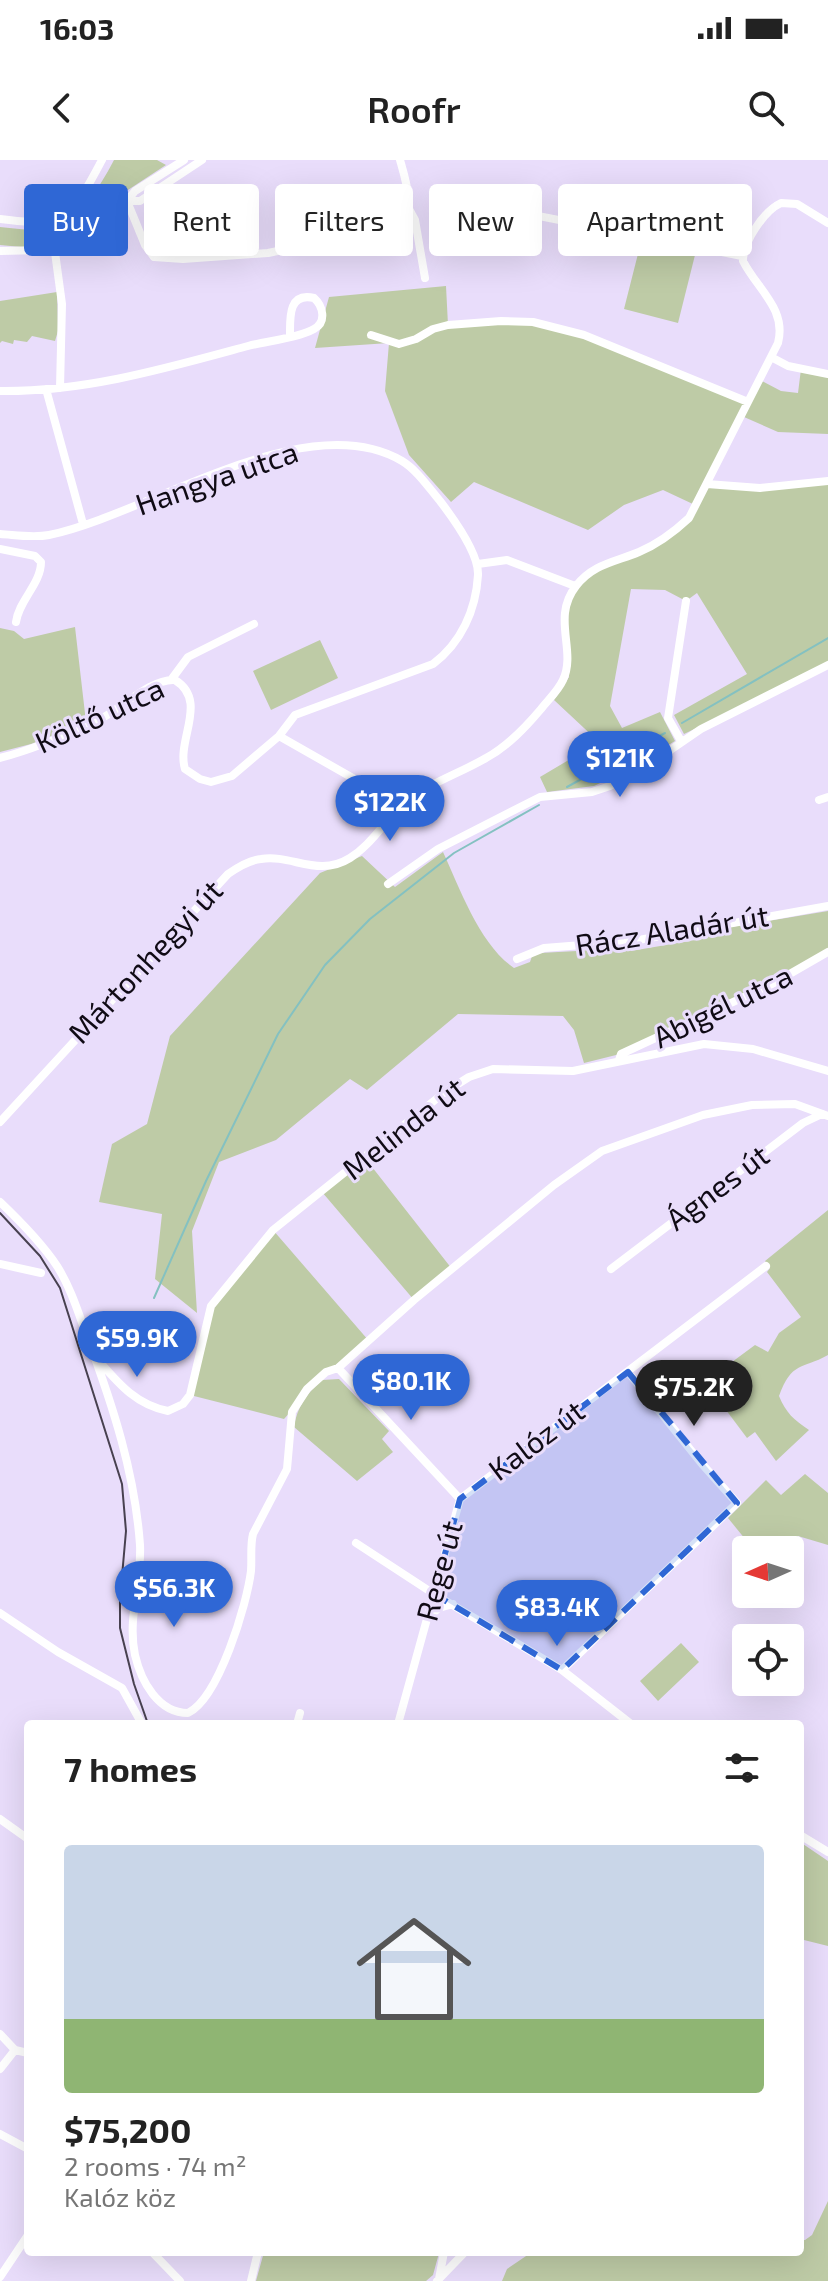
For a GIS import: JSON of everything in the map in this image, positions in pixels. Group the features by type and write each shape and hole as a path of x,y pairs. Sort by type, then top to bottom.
{"street":[{"path":"0,219 35,223 68,212 82,198 102,160"},
{"path":"128,200 135,191 184,160"},
{"path":"128,201 140,201 202,160"},
{"path":"400,160 404,184"},
{"path":"128,203 150,254 160,259 275,252"},
{"path":"752,238 765,215 781,203 797,204 828,223"},
{"path":"413,216 425,278"},
{"path":"0,251 24,250"},
{"path":"55,256 62,304 60,388"},
{"path":"478,564 507,560 575,586 604,562 639,552 672,534 689,518 780,335 780,320 742,256"},
{"path":"0,391 60,388 114,380 290,336 318,326 322,313 314,298 308,296 294,302 290,336"},
{"path":"371,335 399,344 448,325 533,322 584,335 748,402"},
{"path":"771,357 788,366 828,374"},
{"path":"46,389 83,524"},
{"name":"Hangya utca","path":"0,534 48,535 267,455 294,449 344,446 377,452 408,466 445,508 478,564"},
{"path":"707,484 760,488 828,481"},
{"path":"0,549 35,556 41,562 40,573 21,603 16,622"},
{"name":"Költő utca","path":"0,758 79,729 120,708 158,681 171,680 185,688 191,703 192,712 182,753 185,769 191,775 211,782 232,776 279,736 287,723 308,708 422,668 446,654 460,635 472,607 478,564"},
{"name":"Mártonhegyi út","path":"0,1122 228,874 243,864 261,859 281,859 316,867 346,861 379,832 402,806 435,784 504,747 557,691 566,673 565,608 575,586"},
{"path":"681,741 668,718 686,601"},
{"path":"171,680 188,657 254,624"},
{"path":"388,884 438,849 540,797 592,792 610,786 647,766 681,741 828,665"},
{"path":"279,736 402,806"},
{"name":"Rácz Aladár út","path":"517,959 544,948 633,941 828,906"},
{"name":"Abigél utca","path":"619,1060 621,1054 735,1002 828,952"},
{"name":"Melinda út","path":"93,1353 119,1385 153,1407 168,1411 175,1409 190,1395 211,1306 273,1230 445,1092 484,1070 573,1071 682,1047 732,1045 775,1054 828,1071"},
{"path":"0,1202 43,1245 59,1269 93,1353 126,1454 135,1497 140,1563 132,1633 140,1669 156,1698 181,1713 195,1710 202,1703 235,1635 251,1569 253,1534 287,1469 292,1412 307,1389 326,1372 338,1368 531,1204 602,1151 703,1115 738,1107 782,1103 825,1115"},
{"name":"Ágnes út","path":"611,1269 803,1123 825,1115"},
{"path":"0,1264 41,1273"},
{"name":"Kalóz út","path":"460,1499 766,1266"},
{"name":"Rege út","path":"338,1368 460,1499 399,1720"},
{"path":"562,1670 737,1503 628,1372"},
{"path":"356,1543 434,1594 562,1670 626,1720"},
{"path":"136,1599 178,1613 187,1595"},
{"path":"427,1618 439,1608 454,1604"},
{"path":"0,1613 58,1652 122,1688 140,1720"},
{"path":"181,1713 182,1720"},
{"path":"298,1720 300,1713"},
{"path":"0,1819 24,1836"},
{"path":"804,1837 828,1852"},
{"path":"0,2034 15,2050 24,2052"},
{"path":"0,2069 15,2050"},
{"path":"0,2134 24,2147"},
{"path":"0,2277 24,2241"},
{"path":"156,2256 180,2281"},
{"path":"251,2281 257,2256"},
{"path":"438,2280 443,2256"},
{"path":"438,2280 461,2256"}],"highlighted area":[{"path":"628,1372 737,1503 562,1670 434,1594 460,1499"}],"green space":[{"path":"114,160 157,160 166,165 128,190 128,184 101,183"},
{"path":"0,227 24,230 24,247 0,245"},
{"path":"637,256 695,256 678,323 624,309"},
{"path":"446,286 448,325 533,322 584,335 748,402 707,483 736,488 828,481 828,665 684,734 674,715 747,674 697,593 686,601 665,590 631,589 610,706 622,728 660,712 675,741 594,786 547,792 540,777 599,742 554,700 569,677 565,608 587,574 672,534 695,505 663,490 624,505 588,530 474,482 451,502 409,455 385,391 389,343 315,348 329,297"},
{"path":"57,292 58,331 55,341 32,336 27,342 14,340 13,344 0,343 0,301"},
{"path":"801,369 828,374 828,434 778,432 744,417 762,381 781,391 798,393"},
{"path":"75,627 86,722 31,744 0,752 0,628 14,631 24,639"},
{"path":"320,640 338,678 271,710 253,671"},
{"path":"443,852 481,931 514,968 530,962 532,956 540,953 630,945 631,951 707,938 707,931 828,911 828,948 802,965 624,1053 584,1063 574,1030 563,1016 458,1014 367,1090 350,1079 276,1140 219,1162 192,1231 197,1313 155,1279 162,1214 99,1202 112,1144 147,1124 170,1036 320,873 362,856 395,887"},
{"path":"365,1158 452,1269 414,1300 322,1192"},
{"path":"828,1210 828,1355 798,1368 784,1385 779,1396 785,1407 809,1430 776,1461 755,1432 747,1438 711,1390 721,1382 713,1376 755,1345 768,1352 779,1333 801,1317 767,1272 770,1268 765,1261"},
{"path":"273,1230 369,1341 326,1372 284,1419 190,1395 207,1315"},
{"path":"339,1379 389,1431 382,1439 393,1452 357,1481 294,1427 300,1407 312,1390 322,1380"},
{"path":"805,1474 828,1493 828,1545 804,1536 743,1536 728,1518 766,1480 781,1495"},
{"path":"681,1643 699,1662 658,1701 640,1681"},
{"path":"804,1845 828,1861 828,1946 804,1940"},
{"path":"828,2201 828,2281 502,2281 507,2269 526,2256 804,2256 804,2240 812,2235"},
{"path":"263,2256 438,2256 433,2275 426,2281 256,2281"}],"waterway":[{"path":"682,723 828,638"},
{"path":"567,787 665,733"},
{"path":"154,1298 206,1181 278,1034 325,965 370,919 454,853 539,805"}],"tram line":[{"path":"0,1213 40,1256 60,1288 122,1484 126,1531 120,1628 147,1720"}]}
